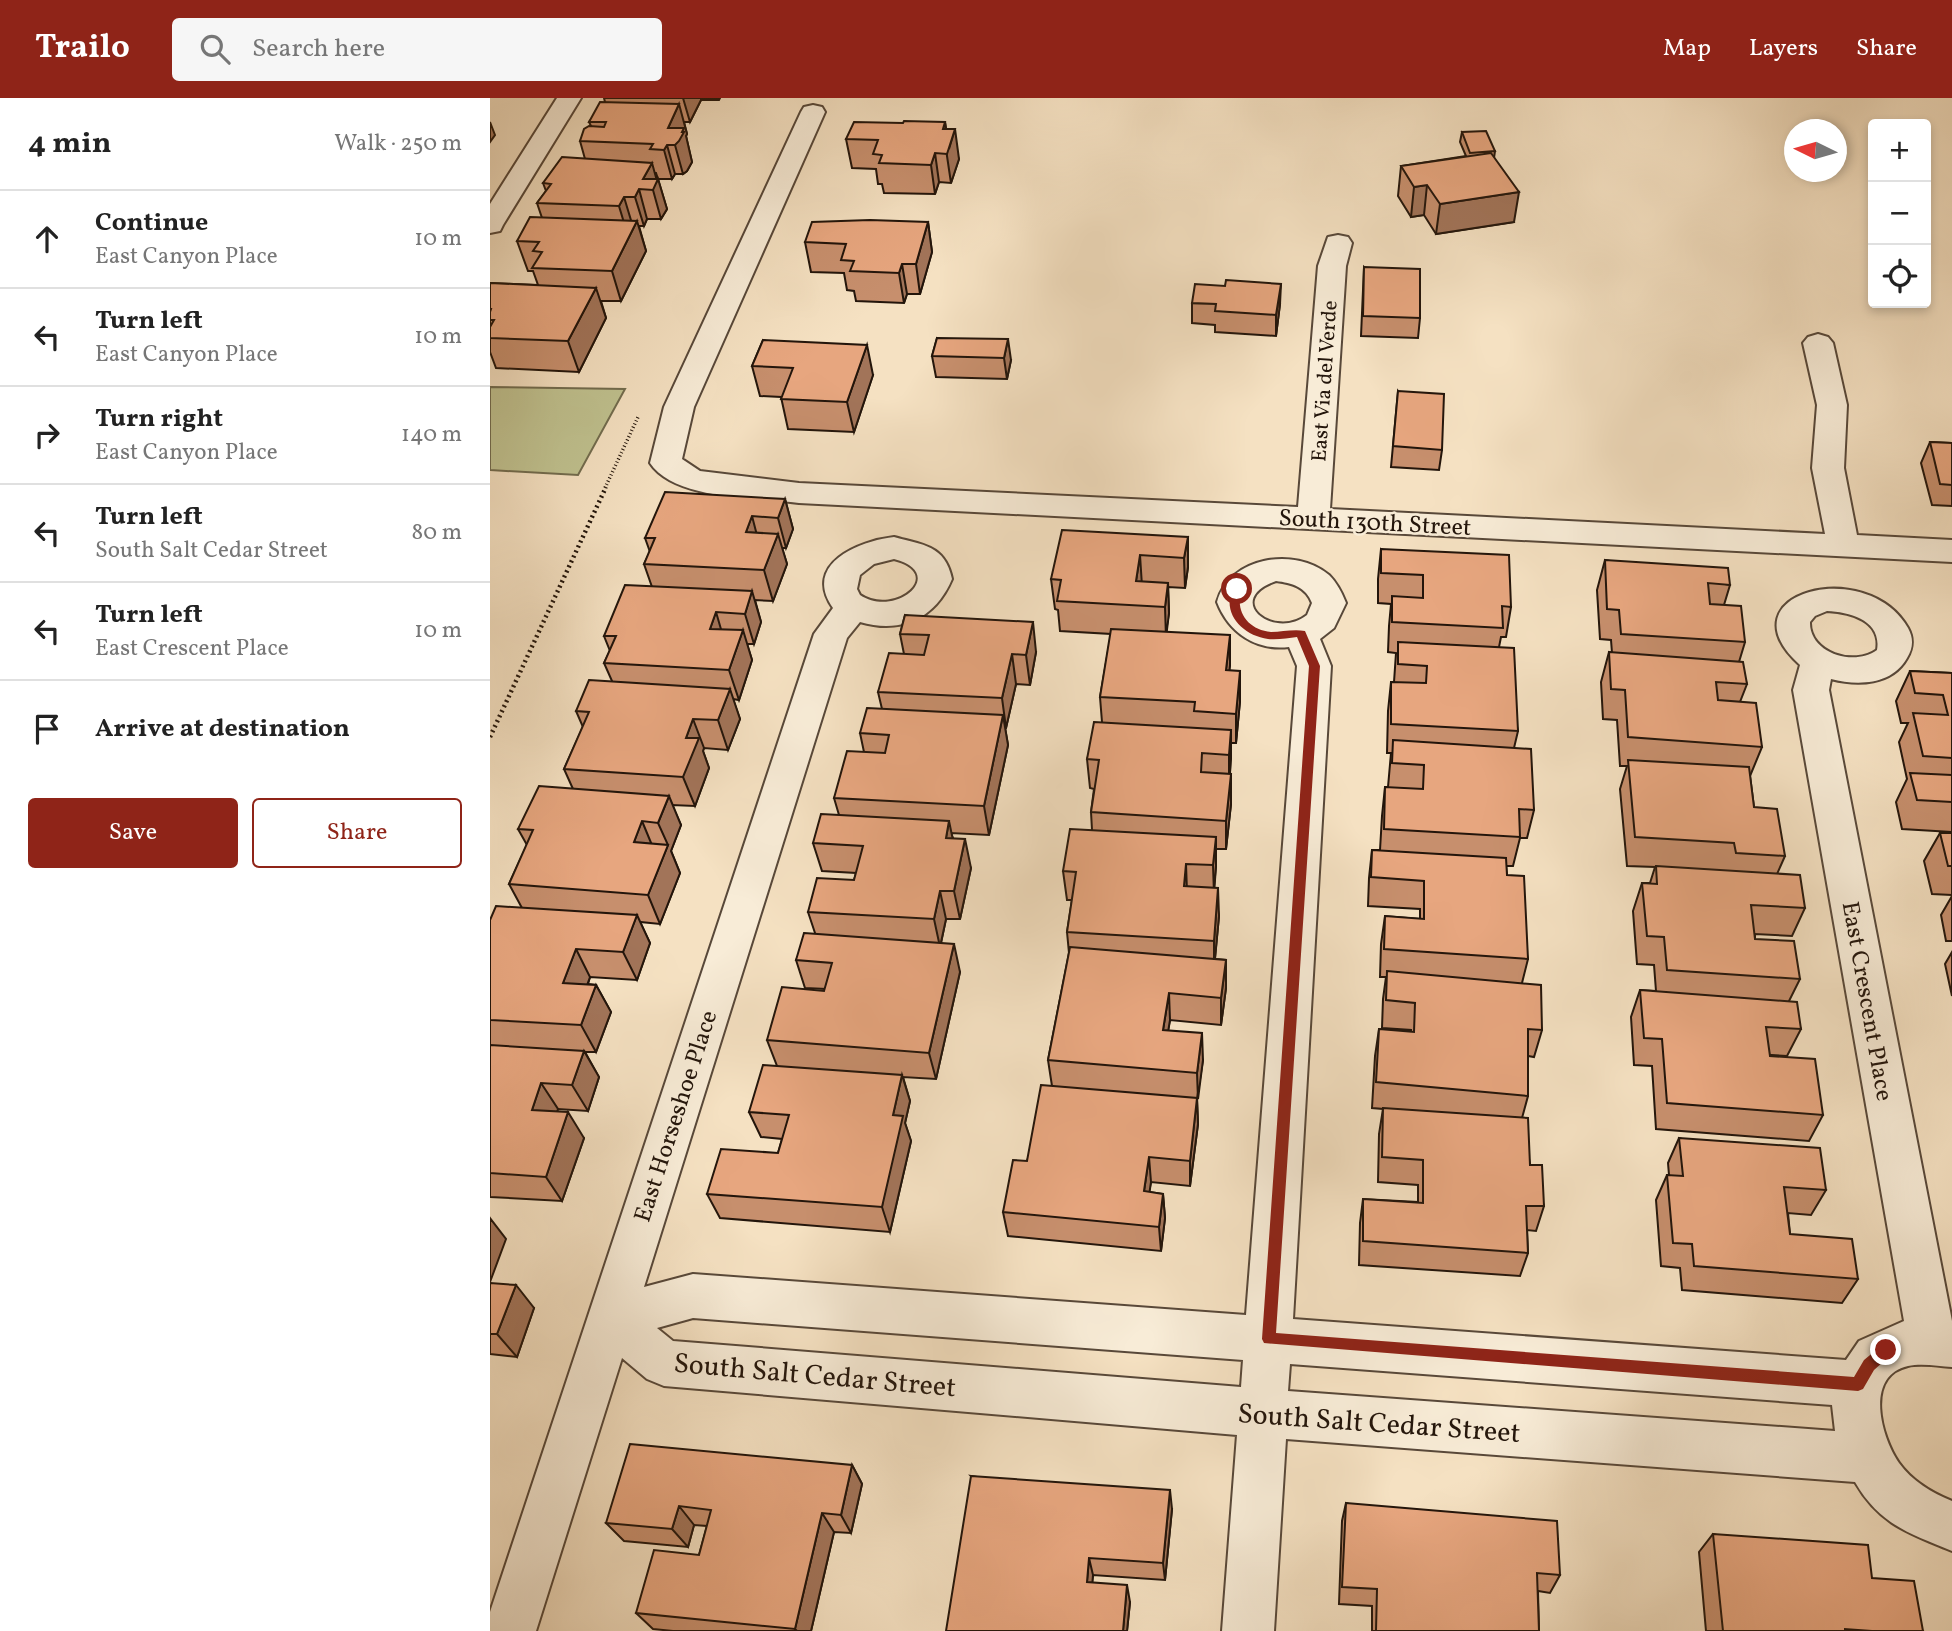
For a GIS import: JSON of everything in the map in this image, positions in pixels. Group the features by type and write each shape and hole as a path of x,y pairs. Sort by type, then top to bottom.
{"street":[{"path":"490,225 569,98"},
{"name":"South 130th Street","path":"813,112 679,407 666,463 692,480 799,494 1952,551"},
{"name":"East Via del Verde","path":"1313,519 1332,266 1338,243"},
{"path":"1818,343 1832,405 1828,468 1843,545"},
{"name":"East Horseshoe Place","path":"510,1631 831,634 852,608"},
{"path":"1248,1631 1314,666 1301,634"},
{"name":"East Crescent Place","path":"1818,662 1811,690 1941,1342 1907,1342 1886,1350 1869,1365 1858,1384"},
{"path":"610,1318 693,1296 1858,1384 1854,1407 1856,1432 1866,1458 1884,1485 1910,1507 1939,1523 1952,1526"},
{"name":"South Salt Cedar Street","path":"610,1318 664,1363 1262,1413 1866,1458"}],"green space":[{"path":"490,387 625,389 578,475 490,470"}],"building":[{"path":"600,102 679,104 668,128 684,128 684,132 675,145 667,145 664,150 650,149 653,144 580,141 584,129 589,126 604,127 606,122 589,122"},
{"path":"854,122 945,122 943,129 955,129 947,154 935,153 931,165 879,163 882,155 873,154 878,140 846,139"},
{"path":"1486,131 1495,151 1470,153 1462,132"},
{"path":"1491,153 1519,192 1440,204 1427,185 1414,187 1401,166"},
{"path":"562,157 652,163 643,179 658,179 653,190 639,189 635,197 624,197 619,206 537,203 551,184 543,183"},
{"path":"530,217 637,221 612,271 532,268 542,252 533,251 539,242 517,241"},
{"path":"812,222 928,222 916,264 902,264 899,273 850,271 854,261 841,260 846,244 805,242"},
{"path":"1364,267 1420,269 1420,318 1363,316"},
{"path":"1226,280 1281,284 1276,315 1215,311 1216,304 1192,303 1195,284 1225,286"},
{"path":"490,283 596,288 568,341 490,338 490,327 494,320 490,320"},
{"path":"937,338 1008,339 1004,358 932,356"},
{"path":"763,340 867,345 847,402 781,399 793,368 752,366"},
{"path":"1398,391 1444,394 1442,450 1393,446"},
{"path":"1930,442 1952,443 1952,485 1940,484"},
{"path":"665,492 785,499 778,518 752,516 746,532 778,534 764,570 644,564 655,538 645,538"},
{"path":"1062,530 1188,537 1184,558 1140,555 1136,581 1168,583 1165,607 1057,601 1061,580 1051,579"},
{"path":"1381,549 1509,555 1511,607 1502,606 1503,628 1392,622 1392,596 1423,598 1423,575 1381,573"},
{"path":"1605,560 1728,568 1730,585 1708,583 1710,604 1741,606 1745,642 1621,634 1619,610 1607,609"},
{"path":"625,585 752,591 745,614 716,612 710,629 743,630 729,670 604,663 616,636 604,636"},
{"path":"905,615 1033,622 1026,655 1012,654 1002,698 878,692 889,653 924,655 929,635 900,634"},
{"path":"1111,629 1230,635 1226,670 1240,671 1236,714 1194,711 1195,702 1100,697"},
{"path":"1398,642 1514,648 1518,731 1391,724 1391,682 1426,683 1427,666 1398,664"},
{"path":"1609,652 1743,662 1747,684 1716,682 1718,700 1756,703 1762,747 1628,737 1625,690 1611,689"},
{"path":"1910,671 1952,673 1952,758 1923,756 1913,713 1948,715 1943,695 1915,693"},
{"path":"589,680 730,689 718,720 693,719 686,738 699,738 683,777 564,769 589,712 576,711"},
{"path":"867,708 1003,715 984,806 834,798 847,751 885,753 889,735 860,733"},
{"path":"1094,722 1231,730 1229,755 1202,753 1201,772 1231,774 1226,821 1091,812 1099,760 1087,759"},
{"path":"1393,740 1531,749 1534,810 1519,809 1520,837 1384,829 1385,787 1423,789 1424,765 1392,763"},
{"path":"1628,760 1749,767 1754,807 1777,809 1785,856 1736,853 1734,843 1635,837"},
{"path":"1910,773 1952,775 1952,802 1917,800"},
{"path":"539,786 669,796 658,823 642,821 634,842 668,845 648,895 509,884 533,830 518,829"},
{"path":"821,814 949,821 946,838 965,839 954,891 940,891 934,919 808,912 817,878 854,880 863,846 813,843"},
{"path":"1070,829 1216,837 1213,865 1186,864 1184,886 1218,888 1214,941 1067,932 1076,872 1063,871"},
{"path":"1940,833 1952,833 1952,866 1948,866"},
{"path":"1372,850 1506,858 1507,875 1524,876 1528,959 1384,949 1385,916 1424,919 1424,881 1371,877"},
{"path":"1656,866 1800,875 1805,908 1751,905 1755,939 1794,941 1800,979 1667,970 1664,937 1647,936 1642,883 1657,884"},
{"path":"496,906 637,915 623,952 576,949 563,983 596,985 581,1025 490,1020 490,920"},
{"path":"804,933 954,944 929,1053 767,1040 782,987 824,991 832,963 796,960"},
{"path":"1070,947 1226,960 1221,998 1169,993 1163,1030 1202,1033 1197,1073 1048,1060"},
{"path":"1387,971 1541,985 1542,1030 1528,1029 1528,1096 1376,1082 1379,1029 1414,1032 1415,1003 1386,1000"},
{"path":"1640,990 1797,1002 1801,1029 1766,1027 1770,1056 1815,1059 1823,1115 1667,1103 1662,1039 1644,1038"},
{"path":"490,1045 584,1051 572,1085 541,1083 532,1110 568,1112 546,1177 490,1173"},
{"path":"763,1065 902,1075 893,1115 903,1116 882,1207 707,1194 721,1149 778,1153 789,1115 749,1112"},
{"path":"1041,1085 1197,1098 1190,1161 1149,1157 1144,1191 1163,1194 1159,1227 1003,1212 1013,1160 1027,1161"},
{"path":"1383,1108 1528,1118 1530,1165 1542,1165 1544,1206 1526,1206 1528,1253 1363,1241 1363,1199 1423,1203 1423,1160 1382,1157"},
{"path":"1679,1138 1820,1148 1826,1190 1784,1187 1790,1234 1852,1239 1858,1279 1694,1266 1692,1244 1673,1243 1667,1175 1683,1176"},
{"path":"490,1283 516,1285 497,1334 490,1334"},
{"path":"630,1444 852,1465 841,1515 822,1513 795,1629 636,1613 654,1550 699,1555 711,1510 679,1506 672,1529 606,1523"},
{"path":"971,1476 1170,1490 1163,1563 1089,1558 1087,1582 1127,1585 1123,1631 946,1631"},
{"path":"1346,1503 1557,1521 1560,1575 1537,1573 1539,1631 1376,1631 1377,1589 1342,1587"},
{"path":"1713,1534 1868,1545 1872,1578 1914,1581 1923,1631 1723,1631"}],"route":[{"path":"1237,589 1233,600 1234,612 1242,622 1253,630 1269,635 1301,634 1314,666 1269,1339 1858,1384 1869,1365 1886,1350"}]}
